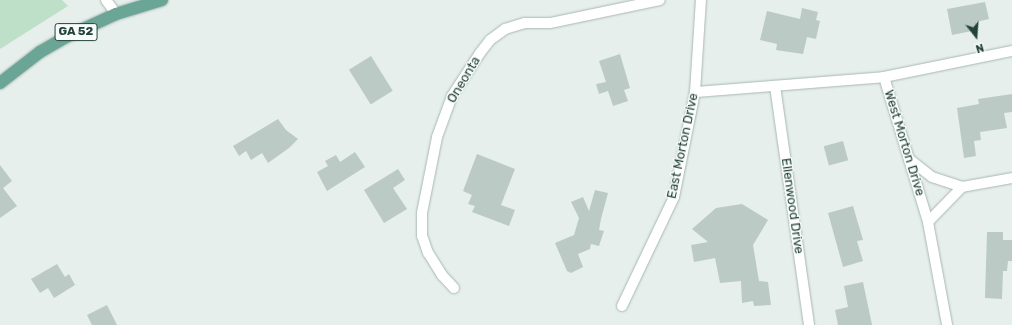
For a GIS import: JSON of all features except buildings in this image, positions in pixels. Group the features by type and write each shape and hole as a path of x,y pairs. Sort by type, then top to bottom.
{"main road":[{"name":"GA 52","path":"0,83 59,40 116,14 162,0"}],"street":[{"path":"106,0 116,14"},
{"name":"Oneonta","path":"454,288 442,275 428,253 422,236 422,213 439,130 452,96 476,59 490,40 505,29 525,23 550,23 660,0"},
{"name":"East Morton Drive","path":"622,306 674,197 695,92 701,0"},
{"path":"884,77 1012,51"},
{"name":"West Morton Drive","path":"695,92 884,77 928,222 947,325"},
{"name":"Ellenwood Drive","path":"774,86 809,325"},
{"path":"909,159 932,177 962,187 1012,178"},
{"path":"928,222 962,187"}],"green space":[{"path":"0,0 62,0 68,6 0,49"}]}
